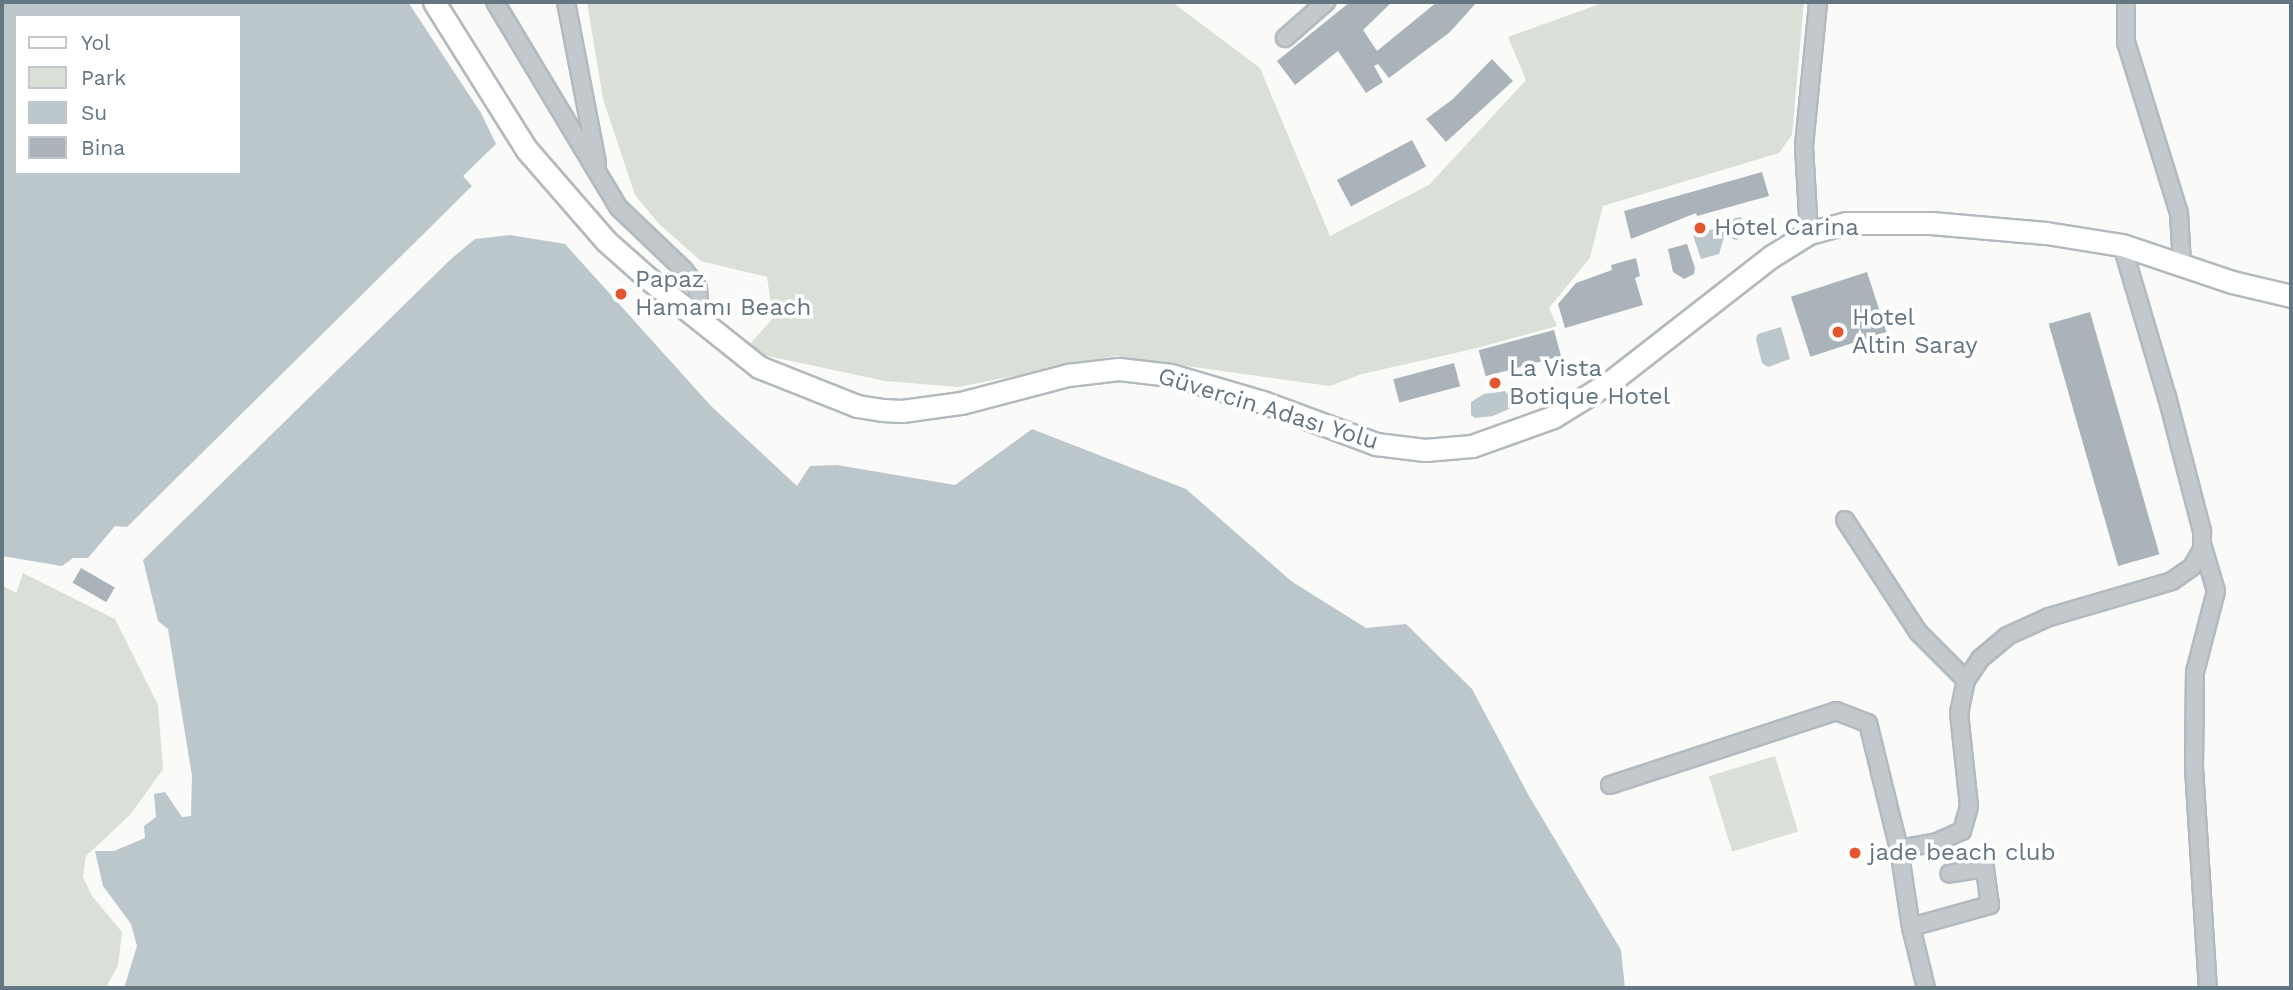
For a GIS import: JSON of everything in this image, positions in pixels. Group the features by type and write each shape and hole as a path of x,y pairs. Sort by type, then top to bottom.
{"main road":[{"name":"Güvercin Adası Yolu","path":"434,2 527,150 606,241 759,367 857,406 902,411 928,408 961,403 1068,374 1119,369 1171,375 1263,402 1376,444 1425,450 1472,446 1553,418 1610,382 1772,256 1809,233 1846,223 1931,223 2046,233 2122,245 2231,282 2291,296"}],"street":[{"path":"495,2 619,208 698,288 699,301 693,315"},
{"path":"566,2 599,172"},
{"path":"1285,38 1326,2"},
{"path":"1809,233 1804,146 1818,2"},
{"path":"2126,2 2126,42 2179,213 2182,264"},
{"path":"2122,245 2167,397 2216,591 2195,672 2194,768 2208,988"},
{"path":"1845,520 1918,632 1966,680"},
{"path":"1899,849 1937,842 1962,831 1969,806 1959,713 1966,680 1980,659 2007,636 2049,617 2172,581 2192,568 2202,544"},
{"path":"1610,785 1836,712 1868,723 1899,849 1911,927 1926,988"},
{"path":"1911,927 1990,905 1985,868 1949,874"}],"green space":[{"path":"587,2 1172,2 1260,68 1330,236 1429,185 1526,80 1508,37 1605,2 1804,2 1792,135 1779,153 1603,206 1590,258 1549,308 1557,326 1473,349 1362,374 1330,386 1115,356 958,387 885,381 744,351 773,318 767,277 701,261 659,224 635,195 603,99"},
{"path":"23,573 115,619 158,705 163,769 130,815 86,856 83,877 92,896 122,932 118,965 106,988 2,988 2,585 16,593"},
{"path":"1775,756 1798,832 1732,852 1709,776"}],"water":[{"path":"2,2 408,2 481,113 496,144 463,176 472,186 127,527 115,526 88,558 73,558 62,566 2,556"},
{"path":"1741,217 1742,227 1747,233 1737,240 1724,237 1719,254 1701,259 1693,235 1713,229 1722,233 1735,218"},
{"path":"510,235 565,244 711,406 797,486 810,466 837,465 955,485 1032,429 1186,489 1291,581 1366,628 1406,624 1472,689 1529,796 1621,950 1625,988 124,988 137,946 131,924 103,886 95,851 114,851 145,838 144,826 156,817 154,794 165,792 182,817 191,816 192,776 168,629 158,621 143,560 451,259 475,239"},
{"path":"1781,327 1790,359 1768,367 1762,363 1756,339 1758,334"},
{"path":"1505,391 1511,399 1509,409 1493,416 1475,418 1471,415 1471,402 1484,394"}],"building":[{"path":"1350,2 1392,2 1363,30 1377,51 1437,2 1477,2 1450,32 1389,78 1378,64 1374,66 1383,82 1366,93 1338,51 1295,85 1277,61"},
{"path":"1492,59 1513,81 1446,142 1426,119 1453,99"},
{"path":"1412,140 1426,166 1351,206 1337,180"},
{"path":"1762,172 1769,196 1697,216 1696,213 1631,239 1624,211"},
{"path":"1687,244 1695,268 1694,274 1684,279 1673,272 1668,249"},
{"path":"1636,258 1640,276 1635,278 1643,305 1565,328 1558,304 1576,283 1612,270 1611,265"},
{"path":"1867,272 1886,332 1810,357 1791,297"},
{"path":"2090,312 2159,554 2118,566 2049,324"},
{"path":"1554,330 1561,356 1486,376 1479,350"},
{"path":"1454,363 1460,386 1399,402 1393,379"},
{"path":"81,568 115,588 106,602 72,583"}],"place":[{"name":"Hotel Carina","path":"1700,228"},
{"name":"Papaz Hamamı Beach","path":"621,294"},
{"name":"Hotel Altin Saray","path":"1838,332"},
{"name":"La Vista Botique Hotel","path":"1495,383"},
{"name":"jade beach club","path":"1855,853"}]}
